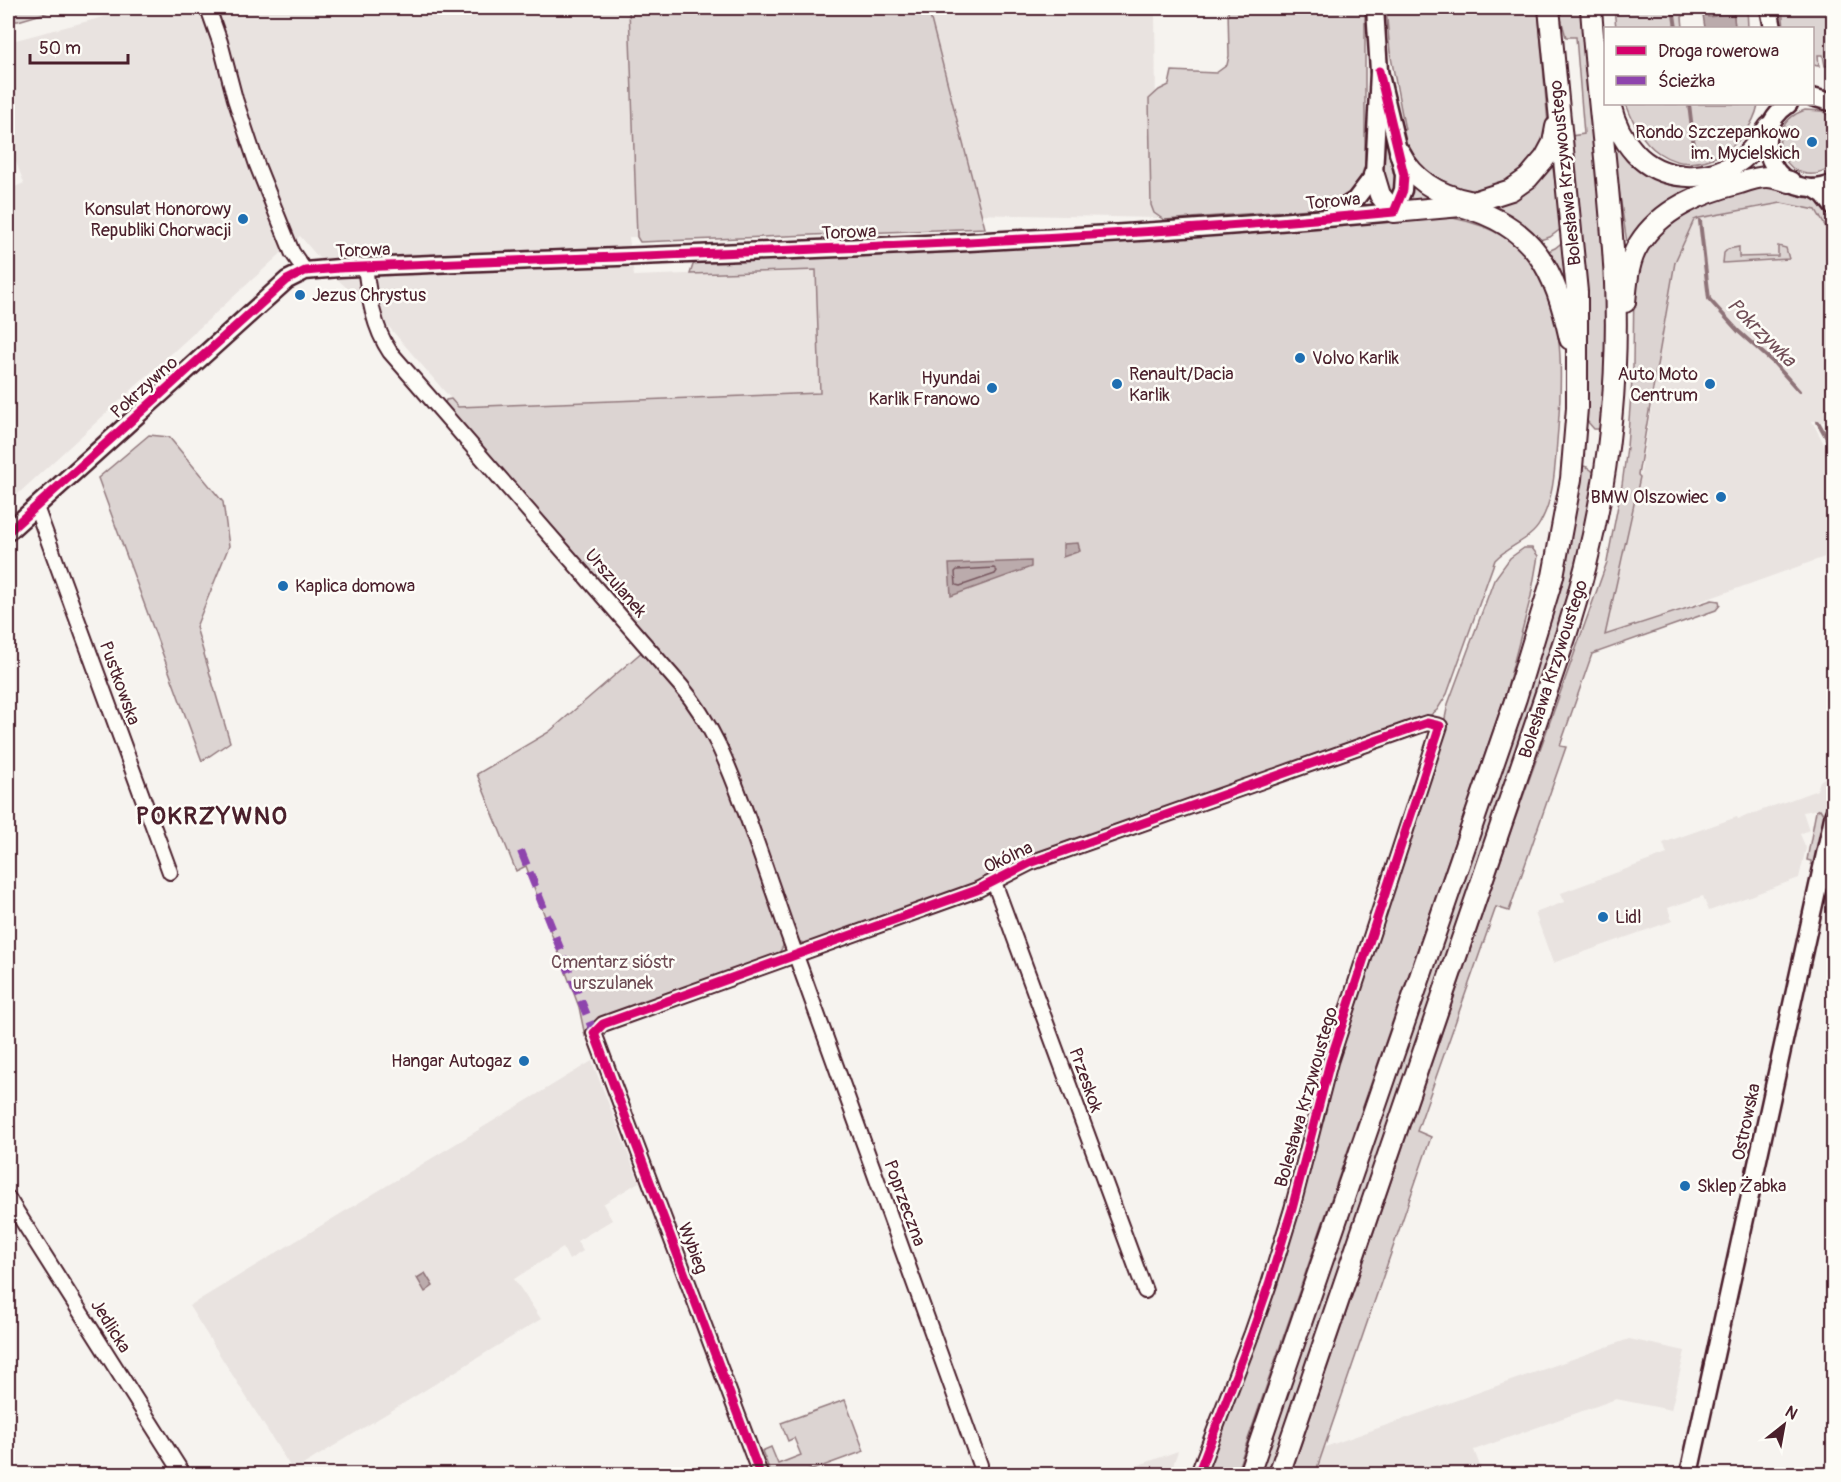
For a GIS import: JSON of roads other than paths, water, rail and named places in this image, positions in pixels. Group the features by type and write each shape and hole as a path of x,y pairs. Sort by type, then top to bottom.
{"main road":[{"name":"Bolesława Krzywoustego","path":"1249,1474 1513,708 1553,576 1571,479 1578,380 1577,292 1549,8"},
{"name":"Bolesława Krzywoustego","path":"1279,1474 1574,612 1588,561 1601,499 1612,420 1615,367 1613,261 1591,8"},
{"path":"1593,36 1604,80"},
{"path":"1374,175 1380,195 1394,212 1470,204 1501,194 1519,185 1545,158 1554,137 1557,97"},
{"path":"1610,105 1618,125 1634,152 1657,169 1681,176 1701,176 1729,167 1750,151 1772,117"},
{"path":"1400,153 1412,173 1428,185 1470,204 1486,216 1513,230 1535,250 1556,286 1565,315 1578,380"},
{"path":"1615,367 1629,270 1639,245 1650,231 1672,211 1708,193 1763,177 1790,182"}],"street":[{"path":"208,8 257,165 292,252 304,271"},
{"path":"1325,218 1336,214 1355,200 1374,175 1379,70 1375,8"},
{"path":"1766,27 1768,8"},
{"path":"1768,8 1773,27"},
{"path":"1379,70 1400,153 1404,184 1394,212"},
{"path":"1814,98 1833,103"},
{"path":"1788,105 1772,117 1766,143 1769,159 1778,172 1790,182 1813,188 1824,195 1833,208"},
{"path":"1813,188 1833,183"},
{"name":"Torowa","path":"304,271 940,245 1394,212"},
{"name":"Urszulanek","path":"365,267 374,318 390,352 654,653 700,710 729,767 796,954"},
{"name":"Pokrzywno","path":"8,532 287,280 304,271"},
{"name":"Pustkowska","path":"36,507 170,872"},
{"name":"Okólna","path":"594,1033 603,1024 952,899 994,882 1030,863 1404,730 1427,723 1440,726"},
{"name":"Bolesława Krzywoustego","path":"1198,1474 1269,1284 1292,1209 1330,1062 1440,726"},
{"name":"Ostrowska","path":"1689,1474 1826,881 1833,813"},
{"name":"Przeskok","path":"994,882 1144,1291"},
{"name":"Poprzeczna","path":"796,954 980,1465"},
{"name":"Wybieg","path":"594,1033 760,1474"},
{"name":"Jedlicka","path":"8,1198 183,1474"}],"water":[{"path":"1702,8 1706,8 1708,17 1715,16 1714,8 1733,8 1735,27 1705,27"},
{"path":"1078,543 1080,551 1063,557 1063,544"},
{"path":"1031,561 1031,567 951,596 949,564"},
{"path":"425,1273 433,1286 425,1292 417,1278"}],"waterway":[{"name":"Pokrzywka","path":"1673,8 1676,27"},
{"name":"Pokrzywka","path":"1689,105 1695,155"},
{"name":"Pokrzywka","path":"1700,221 1709,299 1799,391"},
{"name":"Pokrzywka","path":"1818,422 1834,451"}],"place":[{"name":"Rondo Szczepankowo im. Mycielskich","path":"1812,142"},
{"name":"Konsulat Honorowy Republiki Chorwacji","path":"243,219"},
{"name":"Jezus Chrystus","path":"300,295"},
{"name":"Volvo Karlik","path":"1300,358"},
{"name":"Renault/Dacia Karlik","path":"1117,384"},
{"name":"Auto Moto Centrum","path":"1710,384"},
{"name":"Hyundai Karlik Franowo","path":"992,388"},
{"name":"BMW Olszowiec","path":"1721,497"},
{"name":"Kaplica domowa","path":"283,586"},
{"name":"Lidl","path":"1603,917"},
{"name":"Hangar Autogaz","path":"524,1061"},
{"name":"Sklep Żabka","path":"1685,1186"}],"district":[{"name":"POKRZYWNO","path":"212,816"}],"park label":[{"name":"Cmentarz sióstr urszulanek","path":"613,972"}]}
